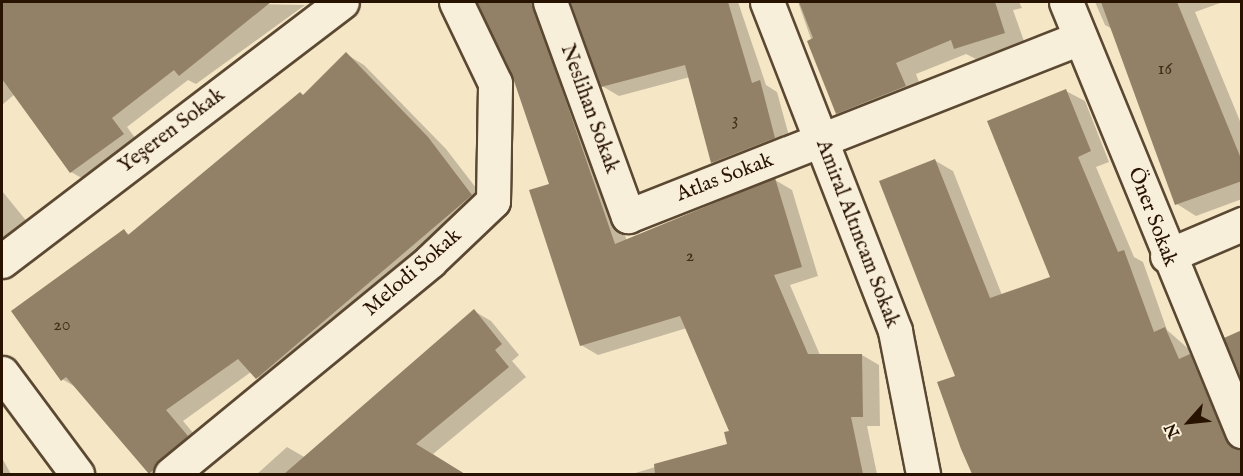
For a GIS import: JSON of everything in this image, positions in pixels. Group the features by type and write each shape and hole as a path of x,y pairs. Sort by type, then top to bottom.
{"street":[{"name":"Yeşeren Sokak","path":"2,261 342,2"},
{"name":"Melodi Sokak","path":"171,474 430,261 493,201 495,83 456,2"},
{"name":"Neslihan Sokak","path":"550,2 628,216"},
{"name":"Amiral Altıncam Sokak","path":"766,2 895,331 924,474"},
{"name":"Öner Sokak","path":"1066,2 1167,256 1242,431"},
{"name":"Atlas Sokak","path":"628,216 1080,38"},
{"path":"1167,256 1242,224"},
{"path":"2,373 77,474"}],"building":[{"path":"2,2 271,2 179,76 174,70 112,118 124,134 70,173 2,79"},
{"path":"477,2 532,2 615,244 775,178 802,267 774,275 808,354 862,354 863,417 851,417 863,474 655,474 654,464 727,444 724,432 729,431 680,316 580,346 529,190 549,184 512,75"},
{"path":"570,2 728,2 752,83 760,80 775,138 711,163 685,65 601,87"},
{"path":"799,2 995,2 1005,33 954,49 951,40 896,63 906,86 836,114 807,41 813,38"},
{"path":"1101,2 1177,2 1242,161 1242,181 1175,205"},
{"path":"346,52 428,137 472,195 256,379 238,359 166,410 188,436 149,474 66,377 61,381 11,311 124,229 128,235 300,92 303,95"},
{"path":"1066,89 1091,151 1078,157 1118,252 1124,250 1154,332 1165,327 1179,359 1190,354 1225,438 1242,449 1242,474 972,474 937,382 955,376 879,181 935,159 990,298 1050,277 987,121"},
{"path":"474,309 502,344 495,350 509,367 416,444 465,474 284,474"},
{"path":"1242,330 1242,380 1224,338"}]}
